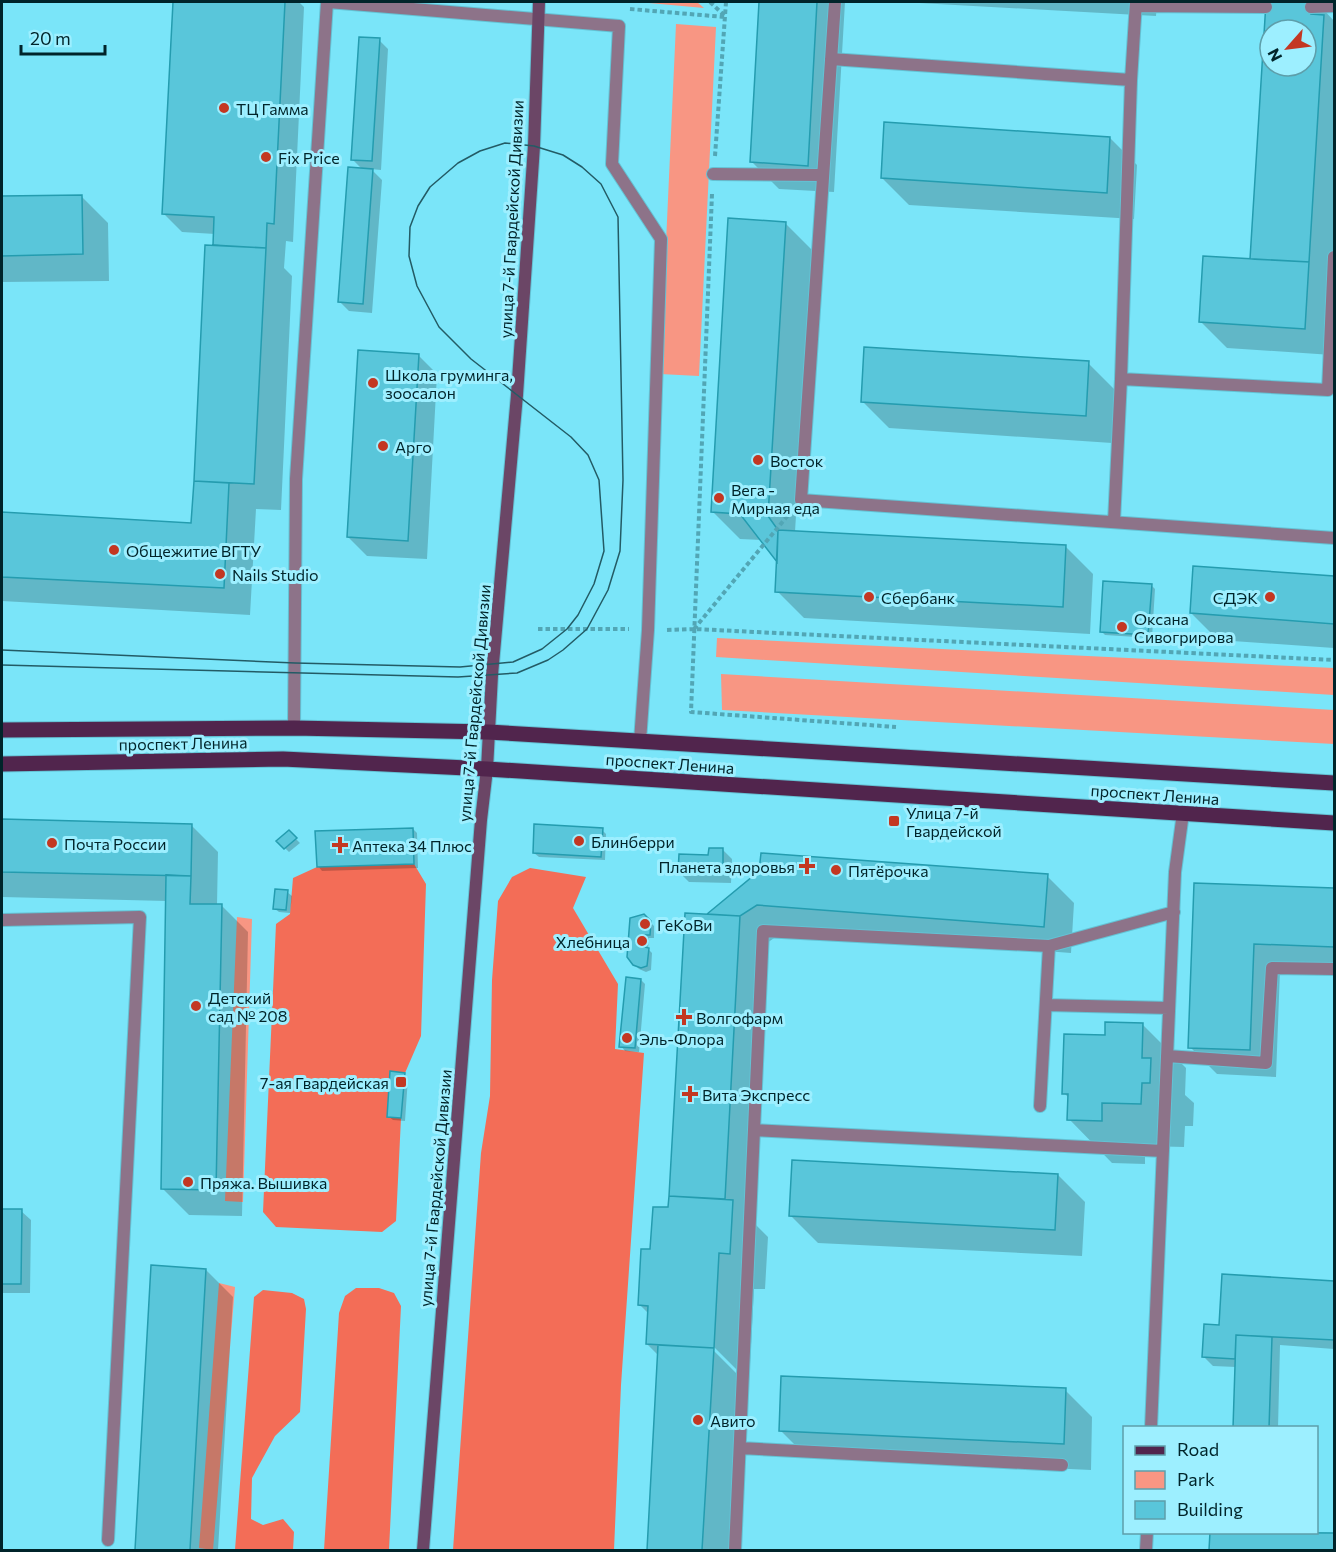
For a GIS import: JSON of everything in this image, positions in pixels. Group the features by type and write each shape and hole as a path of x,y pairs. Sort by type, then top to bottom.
{"main road":[{"name":"улица 7-й Гвардейской Дивизии","path":"423,1551 517,395 534,146 538,2"},
{"name":"проспект Ленина","path":"2,730 294,728 488,732 1335,783"},
{"name":"проспект Ленина","path":"2,764 283,759 487,769 1335,823"}],"street":[{"path":"294,728 296,479 327,2 619,26 612,164 661,238 648,630 640,741"},
{"path":"835,2 801,500 1335,538"},
{"path":"1114,522 1136,4 1266,8"},
{"path":"1311,7 1335,6"},
{"path":"831,59 1131,80"},
{"path":"713,174 823,175"},
{"path":"1121,379 1331,390 1335,257"},
{"path":"1151,1426 1175,872 1183,813"},
{"path":"735,1551 763,931 1049,946 1174,912"},
{"path":"2,920 140,917 108,1540"},
{"path":"1040,1106 1049,946"},
{"path":"1167,1056 1266,1063 1272,968 1335,969"},
{"path":"1046,1005 1169,1008"},
{"path":"754,1130 1163,1151"},
{"path":"740,1448 1062,1465"},
{"path":"1146,1551 1147,1534"}],"path":[{"path":"710,2 725,17"},
{"path":"726,2 713,174 691,712 896,727"},
{"path":"619,8 725,17"},
{"path":"694,629 801,500"},
{"path":"538,629 694,629 1335,660"}],"green space":[{"path":"638,2 697,2 704,8"},
{"path":"676,24 716,27 699,376 660,374"},
{"path":"717,638 1334,668 1334,695 716,657"},
{"path":"721,674 1334,710 1334,744 722,710"},
{"path":"237,917 252,919 243,1202 225,1201"},
{"path":"219,1283 235,1287 213,1550 199,1548"}],"shaded area":[{"path":"414,864 426,884 421,1036 405,1073 390,1072 387,1116 401,1118 396,1221 382,1232 276,1227 263,1212 276,924 290,914 293,878 317,867"},
{"path":"530,868 586,877 573,908 618,984 615,1049 644,1053 621,1385 614,1550 453,1550 481,1153 490,1096 492,980 498,901 512,877"},
{"path":"356,1288 379,1288 394,1293 401,1306 389,1550 324,1550 339,1313 345,1296"},
{"path":"263,1290 292,1293 304,1299 306,1309 300,1412 275,1436 252,1478 251,1519 263,1525 283,1519 294,1532 293,1550 235,1550 254,1297"}],"building":[{"name":"ТЦ Гамма","path":"173,2 285,2 274,224 267,223 266,248 213,245 214,217 162,214"},
{"path":"759,2 817,2 808,166 750,162"},
{"path":"1266,2 1312,2 1311,14 1324,15 1309,262 1250,259 1261,78 1318,78 1318,18 1265,18"},
{"path":"359,37 380,38 372,161 351,160"},
{"path":"884,122 1110,137 1107,193 881,178"},
{"path":"348,167 373,169 363,304 338,302"},
{"path":"82,195 83,254 2,256 2,196"},
{"path":"728,218 786,222 768,516 778,530 777,562 740,514 711,512"},
{"path":"205,245 266,248 254,484 194,481"},
{"path":"1203,256 1309,262 1305,329 1199,322"},
{"path":"864,347 1089,361 1086,416 861,402"},
{"name":"Арго","path":"358,350 419,354 408,541 347,537"},
{"name":"Общежитие ВГТУ","path":"194,481 229,483 224,588 2,577 2,512 191,523"},
{"path":"778,530 1066,545 1063,607 775,592"},
{"path":"1193,566 1334,576 1334,624 1190,613"},
{"path":"1103,581 1152,584 1148,635 1100,632"},
{"path":"2,819 192,824 191,876 2,872"},
{"path":"534,824 603,828 601,857 533,853"},
{"path":"413,828 414,864 317,867 315,831"},
{"path":"289,830 297,838 284,849 276,841"},
{"path":"709,848 723,848 723,874 678,873 679,854 708,855"},
{"path":"761,853 1048,874 1044,927 757,905 740,916 707,914 759,871"},
{"path":"166,875 191,876 190,904 222,904 216,1190 161,1189"},
{"path":"1194,883 1334,888 1334,947 1254,944 1250,1050 1188,1048"},
{"path":"275,889 288,890 286,910 273,909"},
{"path":"685,913 740,916 725,1199 669,1196"},
{"path":"644,914 651,921 650,935 645,935 644,947 649,948 647,966 641,968 633,965 627,957 630,918"},
{"path":"626,977 641,979 635,1048 619,1047"},
{"path":"1105,1022 1143,1023 1142,1058 1151,1058 1150,1083 1142,1083 1141,1104 1102,1103 1102,1121 1067,1120 1068,1094 1062,1094 1064,1034 1105,1035"},
{"path":"390,1071 405,1073 401,1118 387,1117"},
{"path":"792,1160 1058,1174 1055,1230 789,1216"},
{"path":"669,1196 733,1200 730,1254 719,1253 714,1348 646,1344 648,1306 638,1305 641,1249 650,1249 653,1207 668,1207"},
{"path":"2,1209 22,1209 21,1284 2,1284"},
{"path":"151,1265 206,1269 190,1550 135,1550"},
{"path":"1222,1274 1334,1281 1334,1340 1236,1335 1235,1359 1202,1357 1204,1324 1219,1325"},
{"path":"1236,1335 1272,1337 1269,1426 1233,1426"},
{"path":"658,1345 714,1348 702,1550 647,1550"},
{"path":"781,1376 1066,1388 1064,1444 779,1431"},
{"path":"1334,1533 1334,1550 1209,1550 1210,1534"}],"tram line":[{"path":"2,650 295,663 460,667 513,662 542,649 567,629 578,615 594,584 604,551 599,480 588,455 571,437 471,359 439,327 417,286 409,256 410,227 418,206 430,187 458,163 480,151 505,143 534,146 563,155 582,167 601,184 618,217 623,480 620,551 608,590 587,629 563,650 548,660 517,673 458,677 2,665"}],"place":[{"name":"ТЦ Гамма","path":"224,108"},
{"name":"Fix Price","path":"266,157"},
{"name":"Школа груминга, зоосалон","path":"373,383"},
{"name":"Арго","path":"383,446"},
{"name":"Восток","path":"758,460"},
{"name":"Вега - Мирная еда","path":"719,498"},
{"name":"Общежитие ВГТУ","path":"114,550"},
{"name":"Nails Studio","path":"220,574"},
{"name":"Сбербанк","path":"869,597"},
{"name":"СДЭК","path":"1270,597"},
{"name":"Оксана Сивогрирова","path":"1122,627"},
{"name":"Улица 7-й Гвардейской","path":"894,821"},
{"name":"Блинберри","path":"579,841"},
{"name":"Почта России","path":"52,843"},
{"name":"Аптека 34 Плюс","path":"340,845"},
{"name":"Планета здоровья","path":"807,866"},
{"name":"Пятёрочка","path":"836,870"},
{"name":"ГеКоВи","path":"645,924"},
{"name":"Хлебница","path":"642,941"},
{"name":"Детский сад № 208","path":"196,1006"},
{"name":"Волгофарм","path":"684,1017"},
{"name":"Эль-Флора","path":"627,1038"},
{"name":"7-ая Гвардейская","path":"401,1082"},
{"name":"Вита Экспресс","path":"690,1094"},
{"name":"Пряжа. Вышивка","path":"188,1182"},
{"name":"Авито","path":"698,1420"}]}
